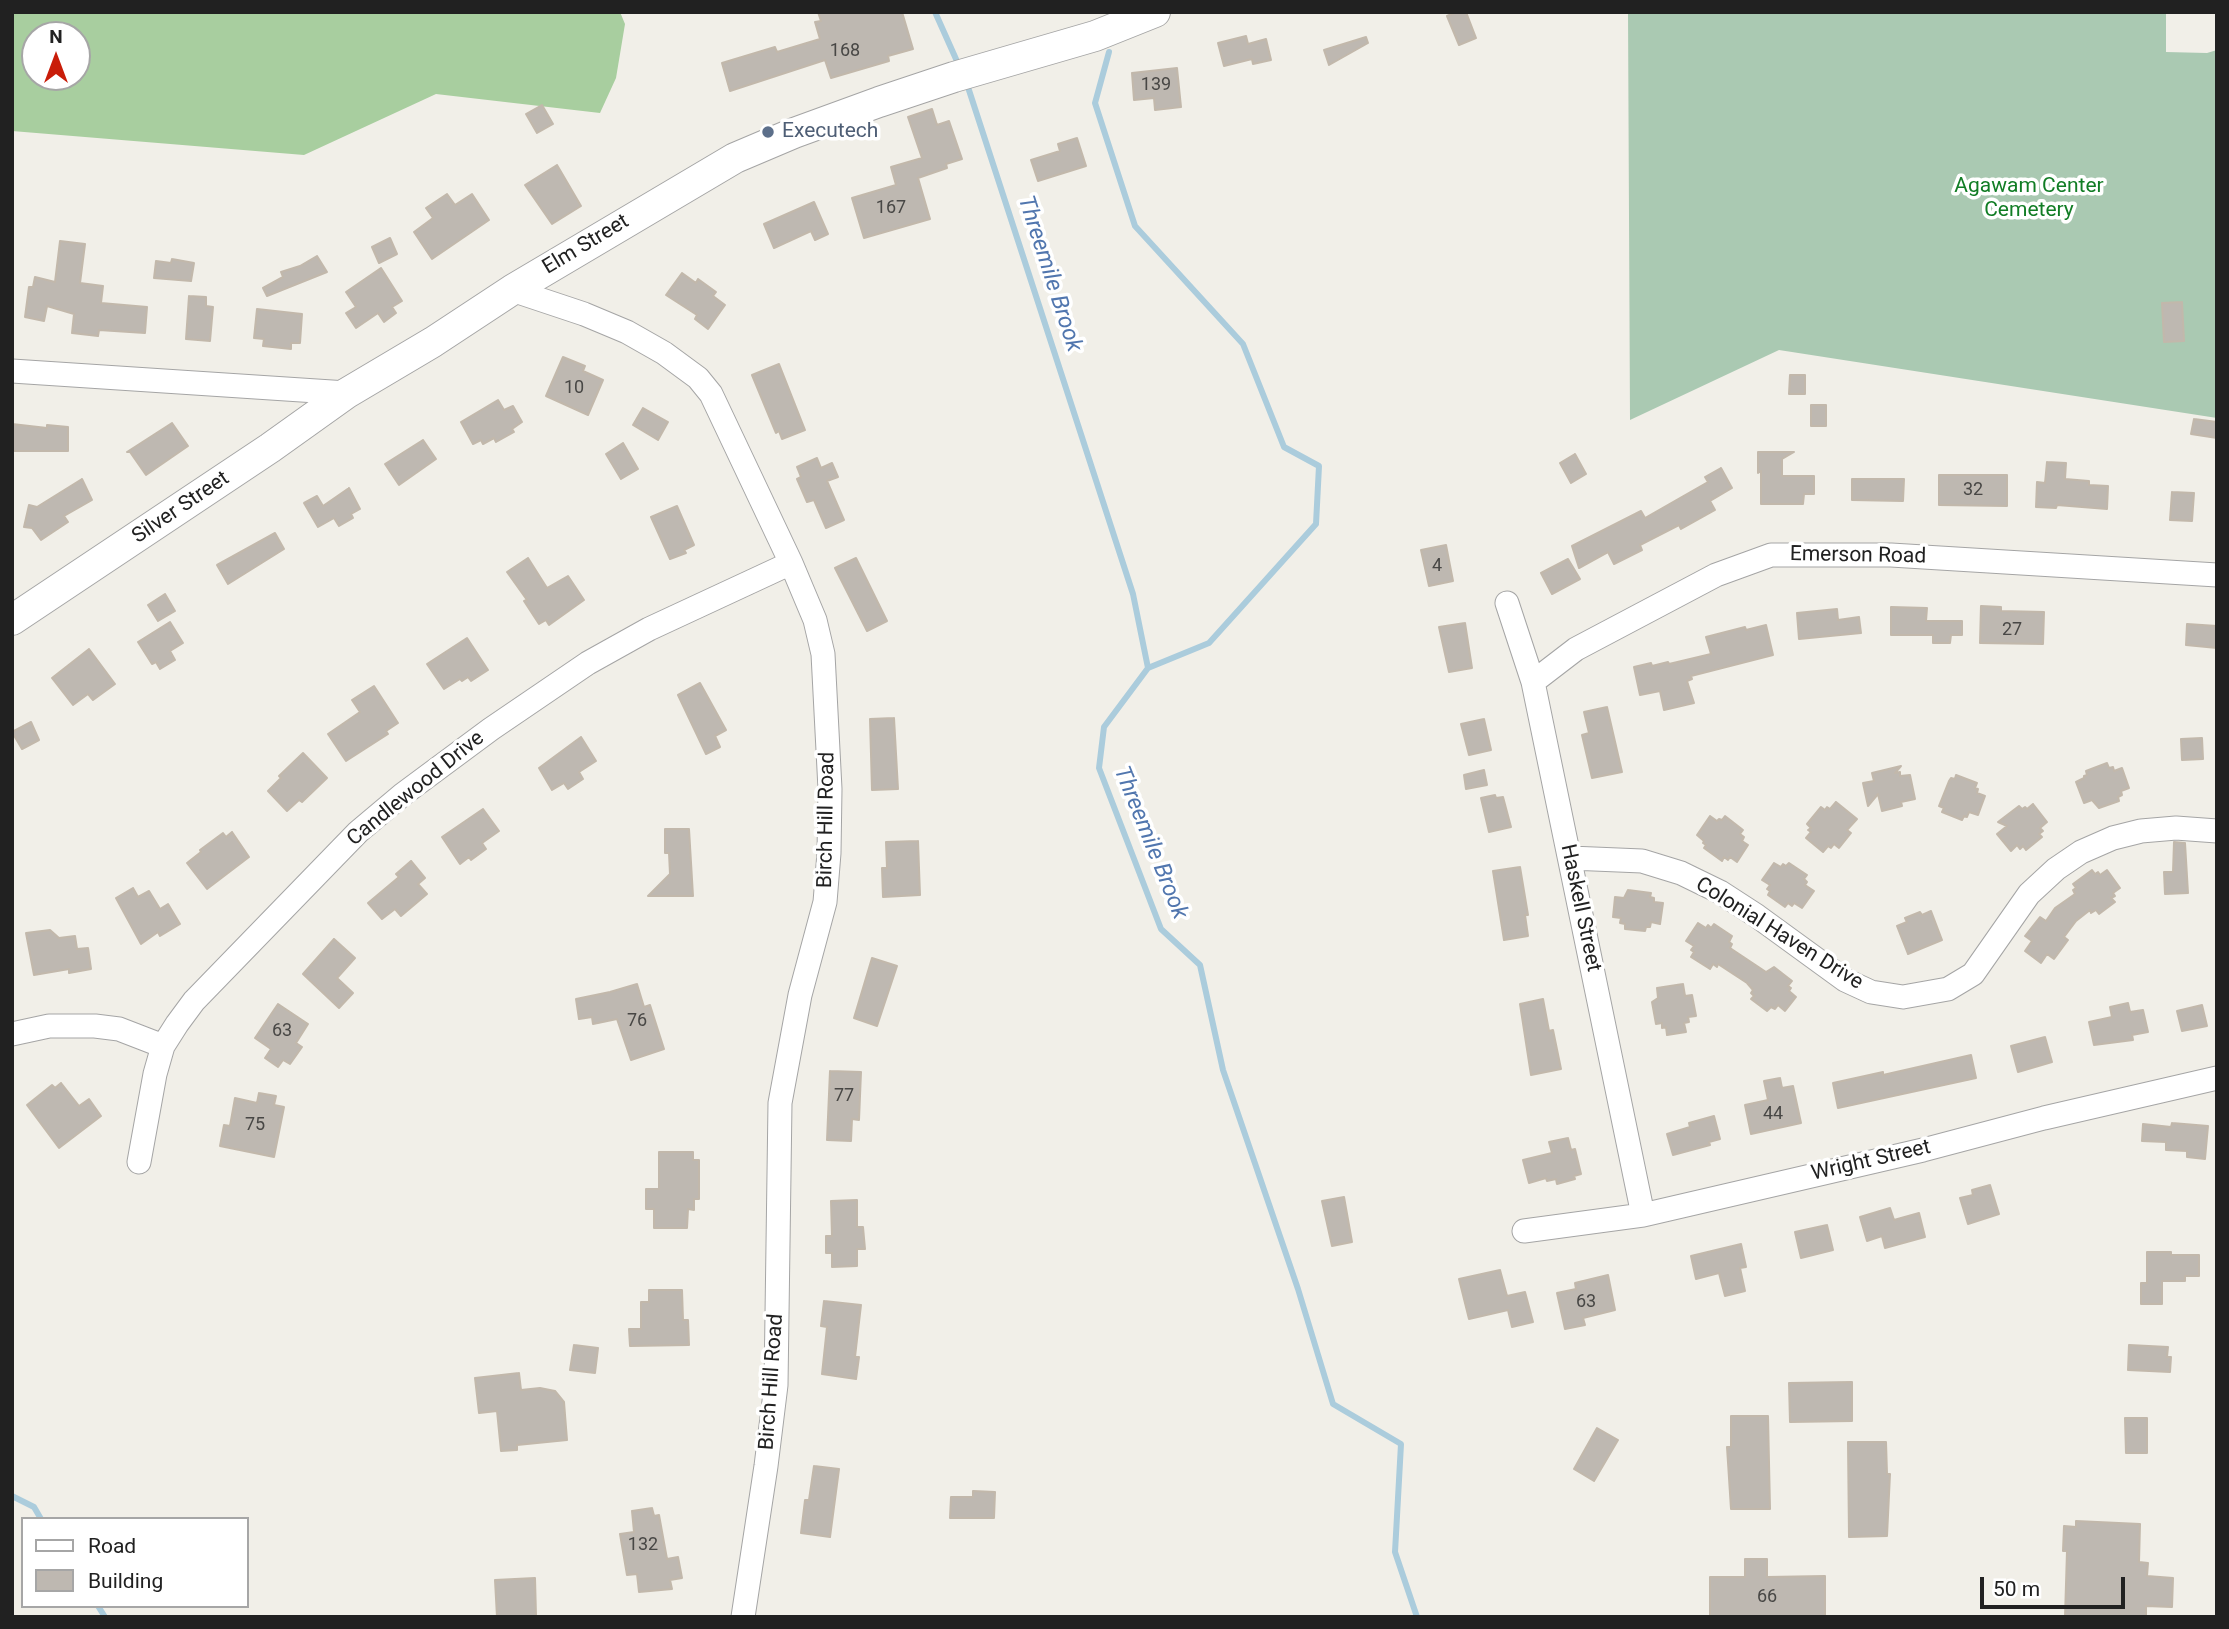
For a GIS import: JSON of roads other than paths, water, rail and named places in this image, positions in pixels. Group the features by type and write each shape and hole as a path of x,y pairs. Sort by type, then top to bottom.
{"street":[{"name":"Elm Street","path":"347,393 433,342 512,290 735,158 794,133 963,75 1095,36 1155,12"},
{"name":"Birch Hill Road","path":"512,290 584,314 627,332 664,353 698,378 711,394 791,563 815,620 823,654 830,789 825,902 800,995 780,1103 776,1385 743,1617"},
{"path":"12,370 347,393"},
{"name":"Silver Street","path":"12,620 270,448 347,393"},
{"name":"Emerson Road","path":"1533,682 1576,649 1716,575 1771,555 1891,555 2217,575"},
{"name":"Candlewood Drive","path":"139,1162 155,1074 163,1046 194,1001 358,832 402,795 491,729 588,663 660,624 791,563"},
{"name":"Haskell Street","path":"1507,603 1533,682 1643,1215"},
{"name":"Colonial Haven Drive","path":"1570,858 1642,861 1681,873 1720,892 1757,916 1845,980 1871,992 1903,997 1948,989 1973,974 2029,894 2056,869 2081,852 2113,838 2151,829 2217,831"},
{"path":"12,1034 49,1026 95,1026 119,1029 163,1046"},
{"name":"Wright Street","path":"1524,1231 1643,1215 2217,1078"}],"waterway":[{"name":"Threemile Brook","path":"935,12 960,68"},
{"path":"1109,52 1095,103 1135,226 1243,344 1284,447 1319,466 1316,524 1209,643 1148,668"},
{"name":"Threemile Brook","path":"966,81 1133,594 1148,668 1104,727 1099,768 1161,929 1200,965 1223,1070 1298,1289 1333,1404 1401,1444 1395,1552 1417,1617"},
{"path":"12,1496 34,1507 40,1517"},
{"path":"99,1608 105,1617"}],"place":[{"name":"Executech","path":"768,132"}],"park label":[{"name":"Agawam Center Cemetery","path":"2029,199"}]}
